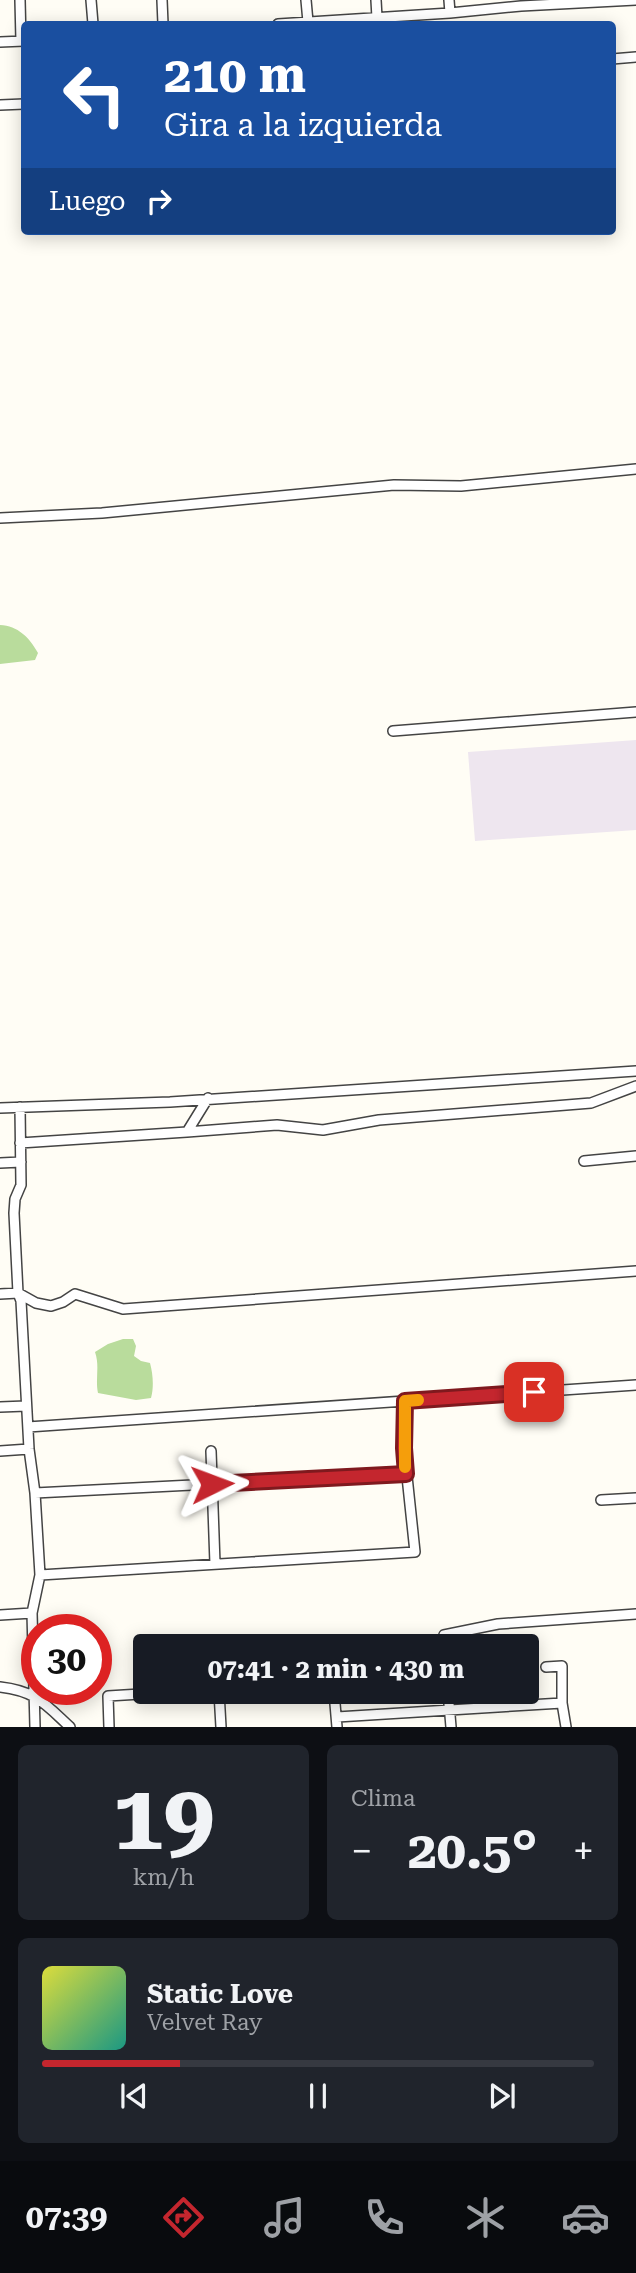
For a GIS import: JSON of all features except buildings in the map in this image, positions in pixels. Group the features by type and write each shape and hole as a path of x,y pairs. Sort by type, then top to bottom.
{"street":[{"path":"20,0 22,21"},
{"path":"91,0 93,21"},
{"path":"162,0 163,21"},
{"path":"306,0 308,21"},
{"path":"376,0 377,18"},
{"path":"449,0 450,13"},
{"path":"336,21 450,13 521,3 636,1"},
{"path":"0,42 21,41"},
{"path":"616,59 636,57"},
{"path":"0,105 21,104"},
{"path":"0,518 102,513 394,485 461,486 636,469"},
{"path":"393,731 636,712"},
{"path":"0,1108 170,1102 636,1071"},
{"path":"20,1143 277,1125 317,1130 379,1120 590,1103 636,1086"},
{"path":"187,1132 208,1098"},
{"path":"0,1615 32,1613 40,1575 14,1213 15,1199 22,1185 20,1107"},
{"path":"584,1161 636,1156"},
{"path":"0,1163 21,1162"},
{"path":"0,1294 18,1293 36,1303 51,1306 63,1303 75,1294 123,1310 636,1271"},
{"path":"28,1427 636,1385"},
{"path":"40,1575 415,1552 404,1448 405,1401"},
{"path":"0,1407 26,1406"},
{"path":"0,1451 29,1449"},
{"path":"211,1451 215,1564"},
{"path":"35,1493 406,1474"},
{"path":"601,1500 636,1498"},
{"path":"449,1634 498,1625 636,1615"},
{"path":"546,1667 562,1666 562,1703 566,1727"},
{"path":"0,1686 21,1690"},
{"path":"109,1727 108,1696 133,1694"},
{"path":"335,1704 337,1722 449,1709 562,1703"},
{"path":"220,1704 221,1727"},
{"path":"449,1704 451,1727"},
{"path":"35,1705 35,1727"},
{"path":"46,1705 70,1727"}],"shaded area":[{"path":"636,740 636,830 475,841 468,752"}],"green space":[{"path":"0,625 18,630 27,637 38,653 35,660 0,664"},
{"path":"123,1339 133,1339 136,1346 134,1356 150,1363 153,1380 151,1398 136,1400 98,1393 95,1352"}],"slow traffic":[{"path":"405,1467 405,1401 418,1400"}],"route":[{"path":"212,1484 406,1474 405,1401 534,1392"}]}
